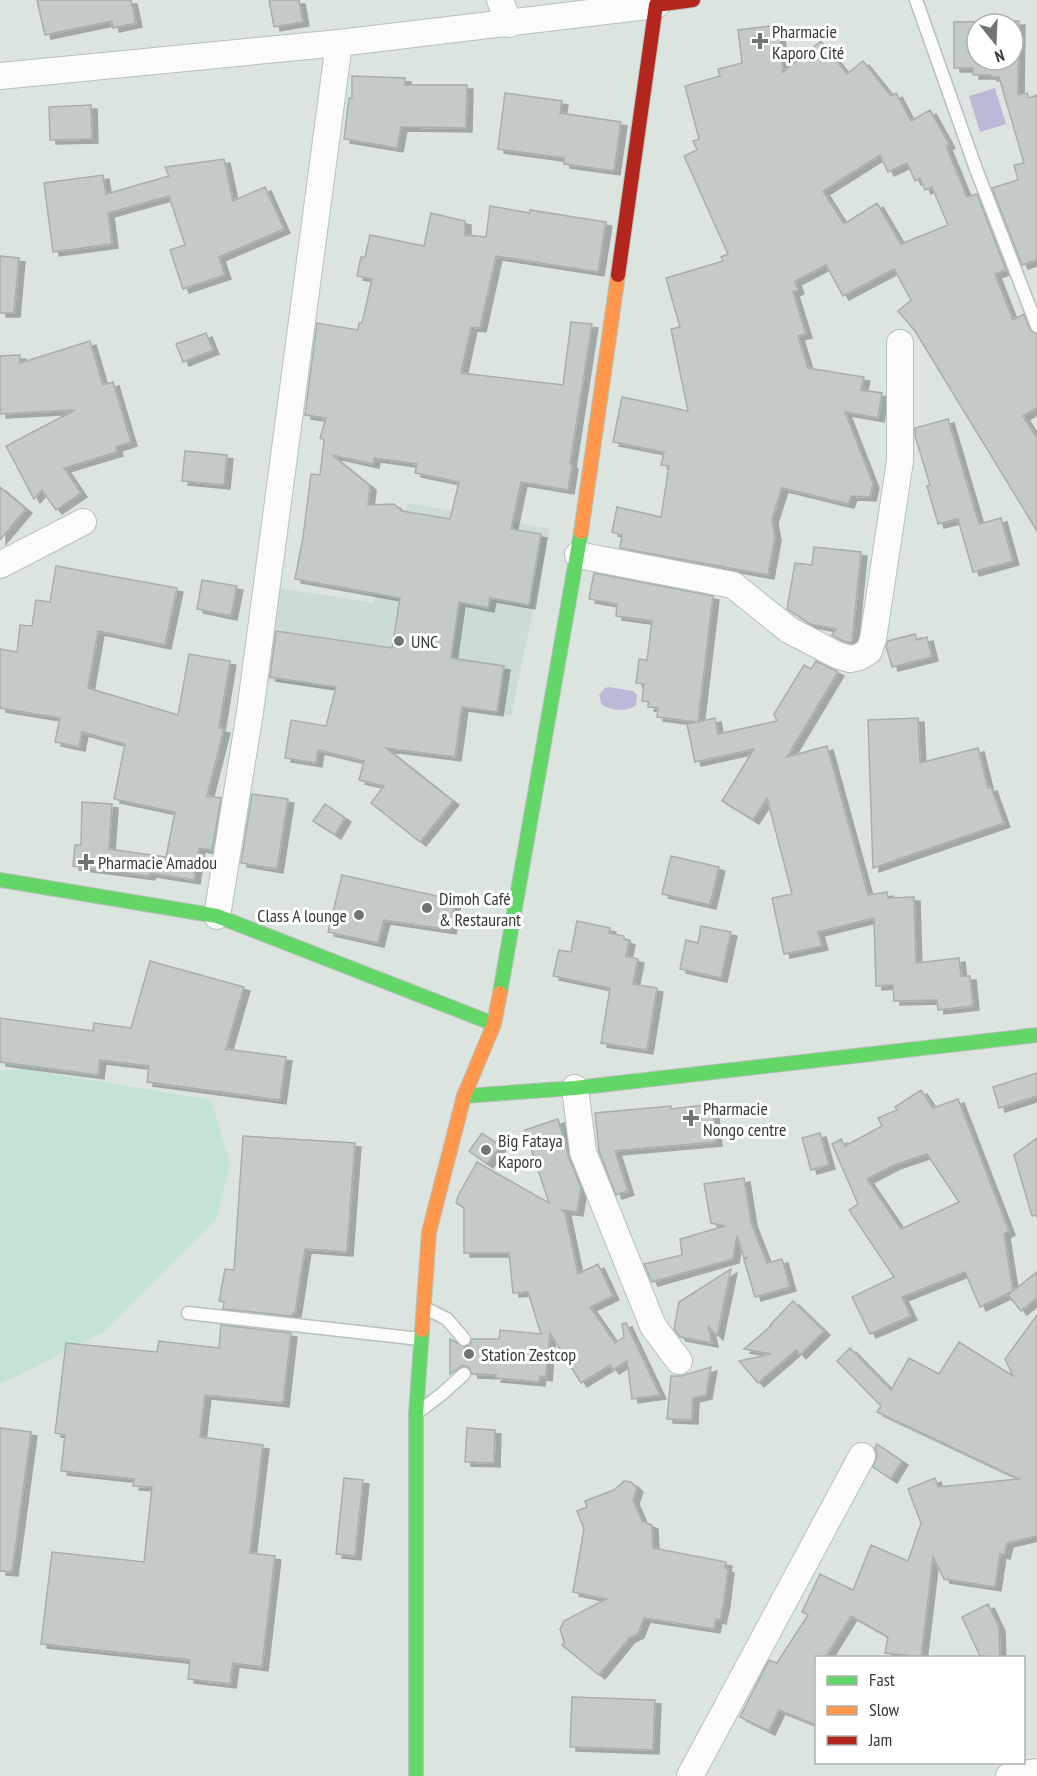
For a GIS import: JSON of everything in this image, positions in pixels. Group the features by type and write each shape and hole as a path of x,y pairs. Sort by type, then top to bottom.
{"street":[{"path":"500,0 508,24"},
{"path":"0,76 339,43 693,0"},
{"path":"416,1776 416,1414 429,1232 464,1096 494,1024 578,555 656,5"},
{"path":"217,916 250,712 339,43"},
{"path":"578,555 734,585 789,630 837,655 850,659 869,651 873,639 900,461 900,343"},
{"path":"0,565 83,522"},
{"path":"0,880 217,916 494,1024"},
{"path":"464,1096 575,1088 1037,1035"},
{"path":"575,1088 583,1152 653,1326 679,1361"},
{"path":"690,1776 862,1456"},
{"path":"1009,1776 1037,1772"}],"lane":[{"path":"916,0 1037,326"},
{"path":"423,1307 447,1319 464,1339"},
{"path":"188,1313 421,1339"},
{"path":"416,1414 464,1374"}],"shaded area":[{"name":"UNC","path":"407,503 550,529 511,716 265,680 279,588 374,603 381,550 398,552"}],"green space":[{"path":"23,1069 211,1100 230,1164 217,1218 105,1331 0,1383 0,1071"}],"water":[{"path":"995,88 1006,124 980,132 969,96"},
{"path":"609,687 633,691 637,695 636,705 629,709 619,710 602,705 599,695"}],"building":[{"path":"37,0 131,0 136,23 113,28 112,21 45,35"},
{"path":"269,0 299,0 303,22 274,27"},
{"path":"954,22 965,22 965,68 954,68"},
{"path":"778,25 783,72 821,41 847,74 863,61 891,96 896,93 911,121 930,110 949,144 946,146 967,197 977,194 1006,270 995,274 1013,320 1024,314 1030,330 1037,334 1037,408 1023,416 1037,438 1037,531 915,331 898,311 911,300 894,269 843,296 826,265 795,281 798,290 793,292 806,334 798,336 808,368 864,377 861,390 882,393 878,418 845,412 873,484 870,497 851,496 848,504 782,488 772,519 775,537 768,575 620,548 622,535 612,532 617,507 661,517 669,466 661,465 664,452 613,442 622,397 688,411 671,329 680,327 666,278 723,261 721,257 728,254 684,156 697,150 693,141 699,139 685,86 720,76 718,69 742,63 738,30","holes":["880,155 888,172 907,163 915,181 920,178 925,190 932,187 948,225 901,244 877,203 844,224 823,191"]},
{"path":"973,72 1018,72 1018,95 1027,93 1029,98 1037,95 1037,260 1022,265 992,188 1018,180 1014,165 1024,163 999,77 973,75"},
{"path":"352,76 405,78 405,85 467,85 466,128 401,127 397,148 344,139 349,98 352,98"},
{"path":"505,93 562,101 560,113 621,122 614,171 564,164 564,158 498,149"},
{"path":"91,105 92,139 50,140 49,107"},
{"path":"224,159 233,201 265,187 284,229 219,257 225,275 183,289 170,250 185,245 169,196 108,213 112,244 53,252 44,183 103,175 106,194 169,176 165,167"},
{"path":"490,206 606,222 598,272 496,256 480,328 471,327 461,373 563,385 571,322 592,324 568,490 521,482 511,529 541,534 529,605 490,598 488,608 459,602 451,658 504,666 497,712 462,707 455,757 386,748 453,801 420,842 371,803 384,786 359,780 364,761 318,750 316,763 285,758 291,720 326,726 336,687 270,677 276,631 392,648 400,598 295,579 311,474 320,475 324,440 320,438 326,418 305,415 317,323 358,330 359,323 362,323 372,279 357,276 361,257 365,257 370,235 424,246 431,213 465,221 465,235 486,237","holes":["332,455 373,464 374,458 417,464 415,473 459,482 450,519 402,511 394,504 368,505 370,486"]},
{"path":"0,256 19,258 14,313 0,313"},
{"path":"206,333 213,350 183,362 176,344"},
{"path":"90,341 103,385 113,382 131,442 116,447 117,452 64,468 81,493 56,510 42,490 34,499 6,446 75,410 0,414 0,356 20,355 20,363"},
{"path":"948,419 979,524 1001,518 1013,561 973,572 958,519 938,524 927,486 930,485 915,436 915,428"},
{"path":"185,451 227,455 224,485 182,481"},
{"path":"0,487 26,509 0,540"},
{"path":"814,547 861,552 852,643 832,635 836,629 810,624 787,609 795,563 812,565"},
{"path":"56,566 177,588 165,645 98,631 88,688 178,715 189,654 230,661 219,728 224,729 207,796 221,798 212,850 199,848 194,880 150,873 149,876 73,866 75,845 81,845 82,802 112,804 109,849 166,857 175,812 114,799 125,744 82,732 79,747 55,742 60,718 0,708 0,649 17,652 20,625 32,626 36,600 50,602"},
{"path":"594,573 713,596 698,722 715,718 718,734 777,721 774,714 804,665 811,669 816,661 838,672 787,757 827,746 868,895 887,892 888,898 914,897 916,963 959,958 961,976 970,976 973,1006 938,1010 937,1000 894,1001 893,985 876,986 874,918 818,932 822,946 784,954 772,898 792,894 767,798 753,820 722,801 754,749 695,762 687,724 696,722 657,717 658,708 648,707 649,702 642,701 644,684 636,683 639,659 647,660 652,621 616,616 617,604 589,599"},
{"path":"202,580 237,586 231,616 197,609"},
{"path":"915,634 917,640 927,637 932,657 892,667 886,646 888,641"},
{"path":"918,718 920,763 978,748 988,788 991,787 1004,823 873,868 868,720"},
{"path":"252,794 288,799 277,869 241,863"},
{"path":"325,804 345,818 335,835 313,821"},
{"path":"671,856 719,867 710,905 662,894"},
{"path":"342,875 455,900 450,930 384,920 378,943 328,932"},
{"path":"577,921 610,928 609,933 624,936 624,939 629,941 626,956 638,959 633,984 657,988 647,1050 601,1043 610,988 553,976 559,950 571,952"},
{"path":"701,926 731,932 721,978 680,969 686,940 698,943"},
{"path":"150,961 244,987 226,1049 286,1057 280,1100 147,1082 149,1066 100,1060 98,1075 0,1062 0,1018 93,1031 94,1023 131,1028"},
{"path":"1037,1073 1037,1096 999,1108 993,1087"},
{"path":"921,1090 933,1108 958,1099 1009,1231 1004,1234 1013,1291 980,1307 965,1272 902,1297 911,1316 870,1334 852,1297 894,1277 849,1210 858,1204 832,1144 841,1139 845,1146 882,1126 878,1118 897,1110 895,1107","holes":["927,1154 959,1202 901,1229 867,1179 894,1165"]},
{"path":"712,1104 716,1142 615,1151 628,1191 616,1195 599,1151 595,1113 671,1106 671,1109"},
{"path":"558,1119 569,1158 581,1187 577,1212 561,1210 565,1212 578,1274 598,1264 613,1296 590,1307 615,1343 624,1337 622,1324 626,1323 660,1395 632,1399 627,1361 613,1370 610,1365 581,1383 550,1333 546,1377 540,1376 539,1382 495,1378 496,1375 472,1374 466,1366 450,1374 450,1339 465,1347 470,1345 472,1339 499,1339 500,1330 541,1334 528,1292 513,1293 509,1253 464,1253 464,1208 456,1203 477,1162 549,1203 525,1130"},
{"path":"482,1133 500,1146 487,1164 469,1151"},
{"path":"820,1133 829,1165 811,1170 802,1138"},
{"path":"243,1136 355,1143 347,1252 305,1249 295,1313 292,1316 223,1309 224,1302 219,1301 225,1269 234,1270"},
{"path":"1037,1138 1037,1215 1032,1216 1014,1155"},
{"path":"744,1178 751,1222 767,1263 782,1259 790,1287 755,1297 744,1260 748,1257 744,1258 737,1236 733,1259 652,1282 644,1264 682,1255 680,1239 725,1226 711,1223 704,1184"},
{"path":"731,1269 717,1336 708,1326 712,1343 680,1337 674,1329 679,1302"},
{"path":"1037,1272 1037,1298 1021,1311 1008,1295"},
{"path":"793,1301 824,1331 800,1355 796,1350 758,1383 739,1361 771,1354 744,1349 771,1326"},
{"path":"1037,1315 1037,1536 1007,1543 1004,1555 1000,1554 995,1587 944,1579 933,1557 921,1656 885,1653 888,1637 851,1616 826,1656 815,1656 815,1725 779,1710 769,1731 740,1717 769,1660 777,1663 808,1615 802,1612 820,1574 853,1590 871,1545 908,1561 921,1523 908,1489 935,1478 938,1487 1019,1479 877,1412 881,1406 837,1361 850,1348 891,1390 909,1358 939,1374 959,1342 1013,1376 1005,1359"},
{"path":"221,1325 291,1333 283,1403 205,1395 200,1437 263,1445 250,1553 275,1556 262,1667 233,1663 230,1684 188,1679 190,1660 41,1644 52,1552 144,1562 152,1487 133,1486 134,1479 61,1471 65,1435 55,1433 66,1343 157,1352 159,1341 219,1348"},
{"path":"711,1367 706,1395 693,1398 692,1420 667,1419 671,1376 681,1376"},
{"path":"0,1428 31,1432 12,1572 0,1571"},
{"path":"467,1428 495,1430 494,1463 465,1462"},
{"path":"877,1444 902,1461 891,1479 873,1467 877,1456 875,1448"},
{"path":"344,1478 363,1480 355,1556 336,1554"},
{"path":"624,1481 631,1482 637,1488 633,1500 642,1521 652,1525 653,1548 726,1562 725,1568 728,1569 724,1602 720,1620 716,1619 714,1629 644,1618 638,1634 629,1638 599,1675 562,1645 564,1642 560,1629 564,1621 606,1599 573,1592 584,1529 577,1511 587,1507 585,1501 614,1490"},
{"path":"988,1604 999,1627 1000,1656 980,1656 962,1617"},
{"path":"572,1697 655,1700 653,1750 570,1747"}],"traffic: fast":[{"path":"500,993 581,532"},
{"path":"0,880 217,916 494,1024"},
{"path":"464,1096 575,1088 1037,1035"},
{"path":"416,1776 416,1414 422,1330"}],"traffic: slow":[{"path":"581,532 618,275"},
{"path":"422,1330 429,1232 464,1096 494,1024 500,993"}],"traffic: jam":[{"path":"618,275 656,5 693,0"}],"place":[{"name":"Pharmacie Kaporo Cité","path":"760,41"},
{"name":"UNC","path":"399,641"},
{"name":"Pharmacie Amadou","path":"86,862"},
{"name":"Dimoh Café & Restaurant","path":"427,908"},
{"name":"Class A lounge","path":"359,915"},
{"name":"Pharmacie Nongo centre","path":"691,1118"},
{"name":"Big Fataya Kaporo","path":"486,1150"},
{"name":"Station Zestcop","path":"469,1354"}]}
